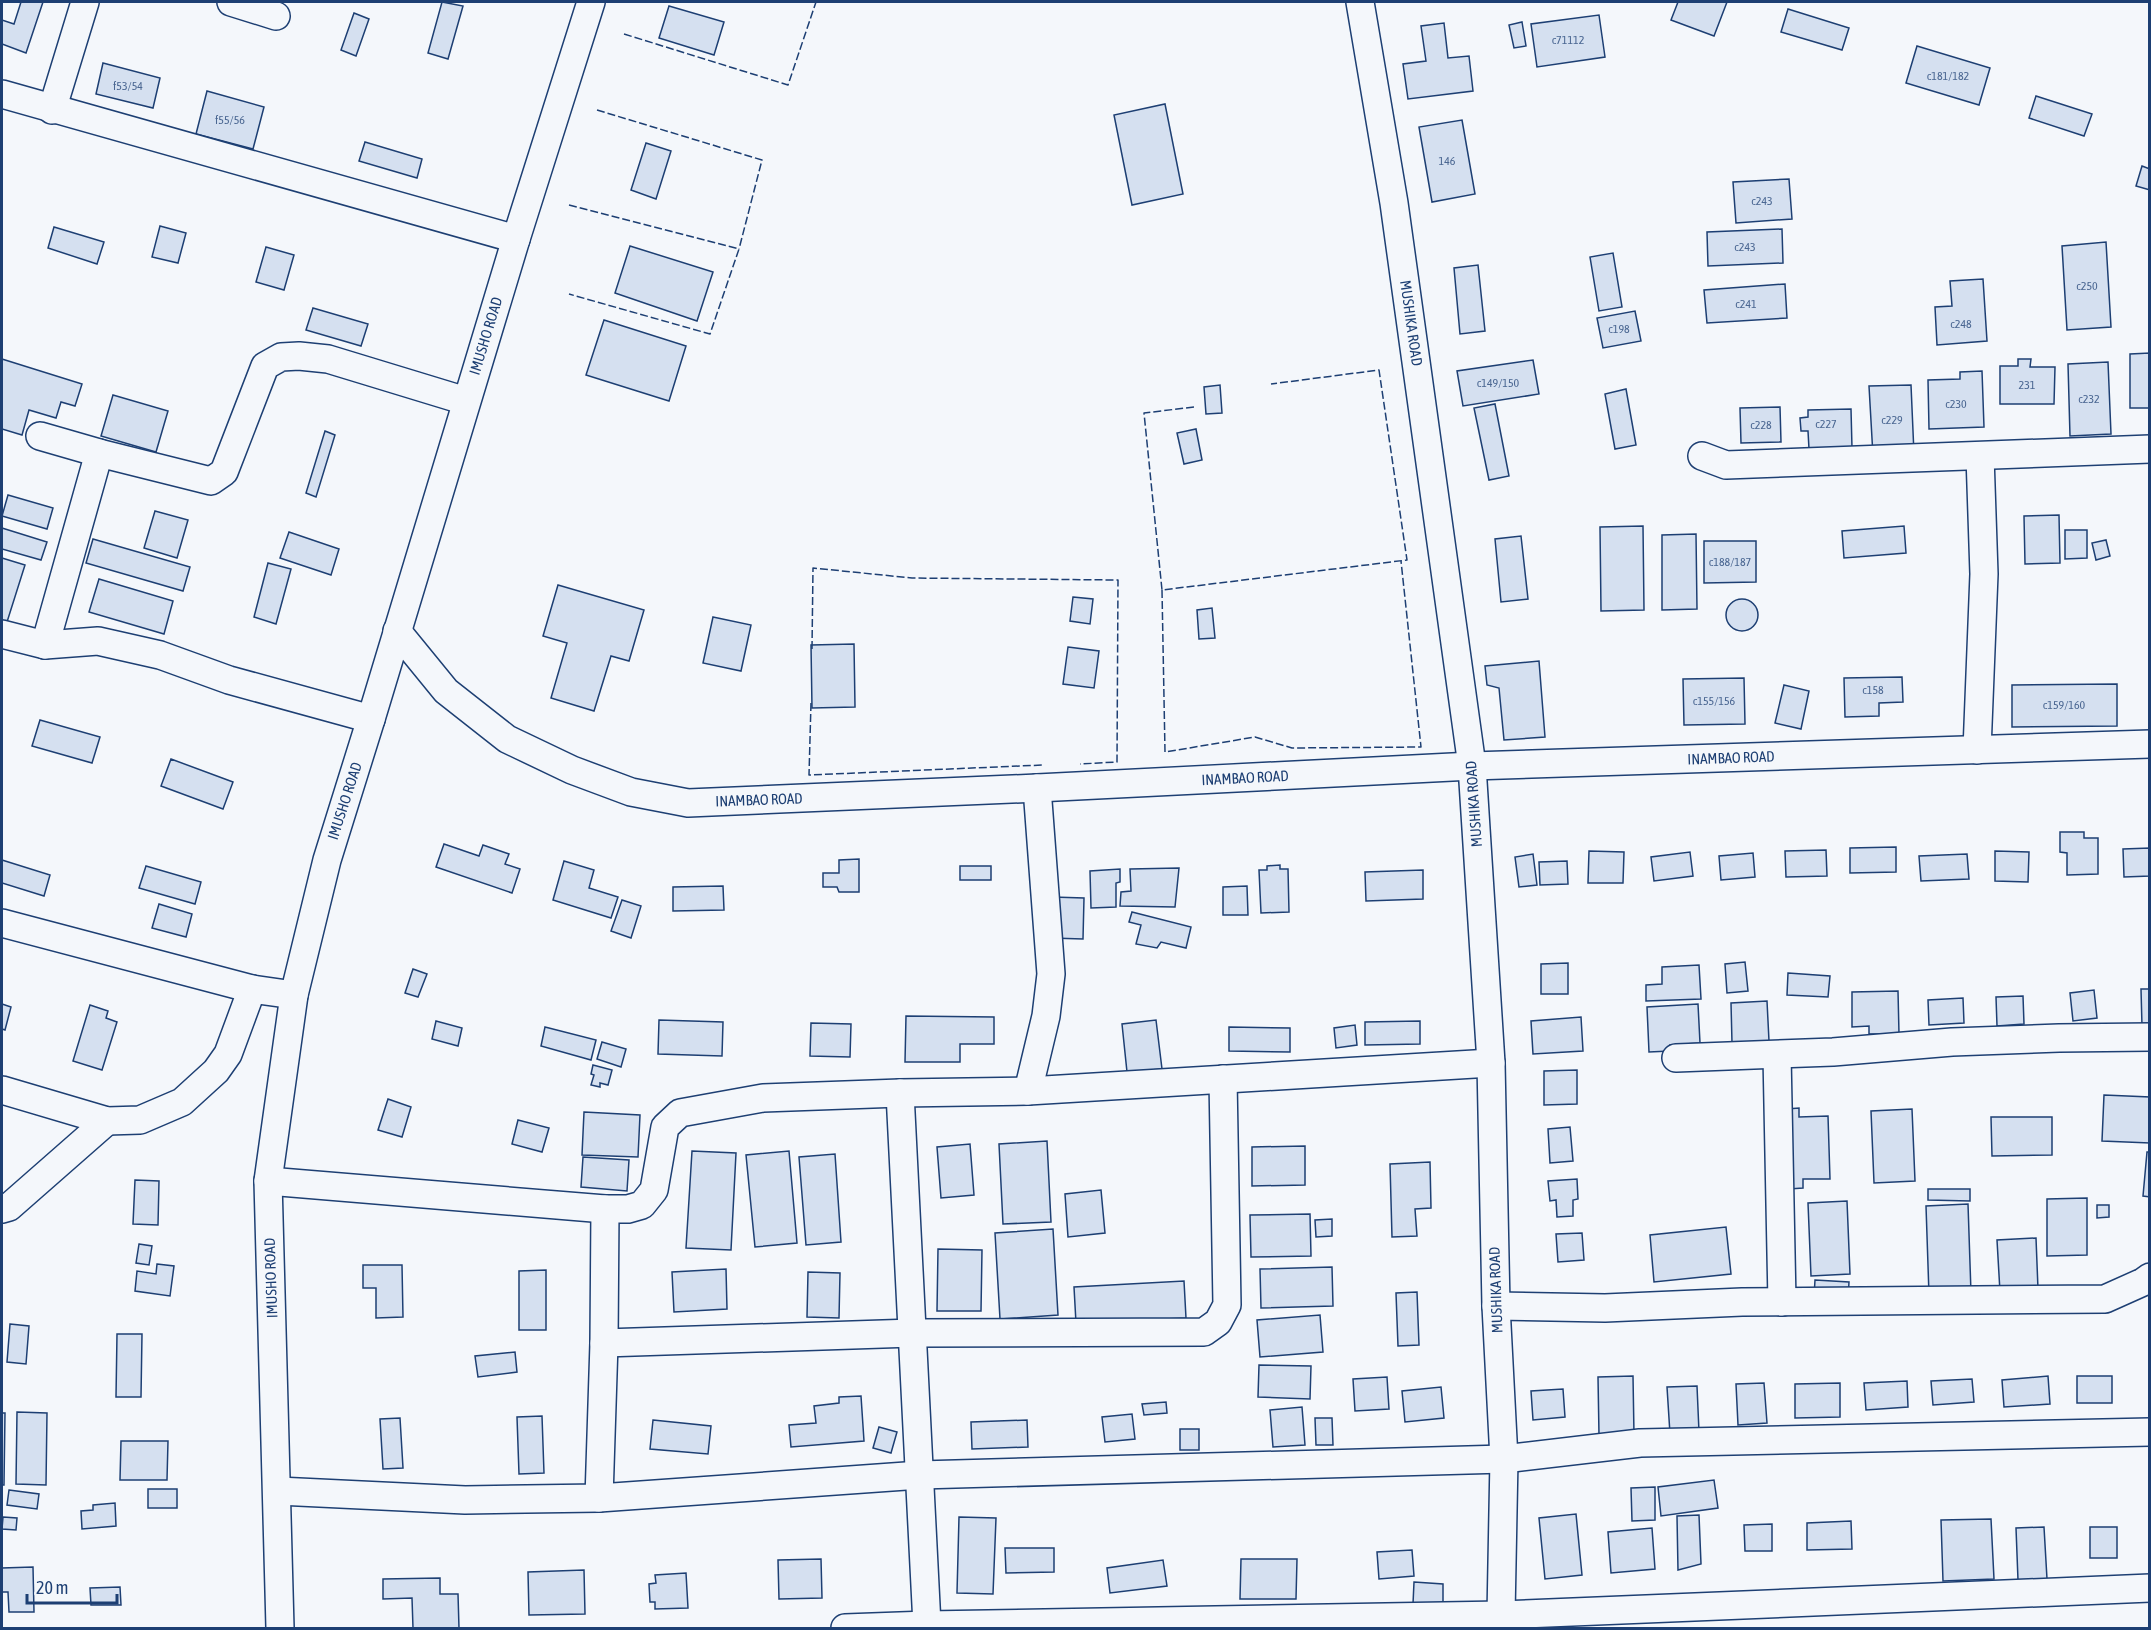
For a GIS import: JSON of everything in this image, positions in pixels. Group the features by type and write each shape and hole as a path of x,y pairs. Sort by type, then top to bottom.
{"street":[{"path":"52,110 85,2"},
{"path":"231,2 276,16"},
{"name":"IMUSHO ROAD","path":"280,1629 268,1181 294,995 327,860 466,401 591,2"},
{"name":"MUSHIKA ROAD","path":"1359,2 1394,203 1472,766 1491,1063 1496,1306 1504,1459 1501,1614"},
{"path":"2,94 52,110 516,239"},
{"path":"40,436 211,481 224,472 265,366 281,357 328,359 466,401"},
{"path":"1702,456 1726,465 2150,449"},
{"path":"45,645 99,453"},
{"path":"1977,750 1984,574 1980,456"},
{"name":"INAMBAO ROAD","path":"397,632 446,691 507,740 572,770 631,792 688,803 1472,766 2150,744"},
{"path":"2,634 45,645 98,641 160,655 229,680 371,719"},
{"path":"1028,1091 1046,1016 1051,974 1037,788"},
{"path":"2,923 252,989 294,995"},
{"path":"2,1090 107,1121 140,1120 182,1102 216,1071 228,1054 252,989"},
{"path":"1676,1058 1777,1055 1964,1042 2150,1037"},
{"path":"1777,1055 1782,1302"},
{"path":"268,1181 628,1209 642,1205 654,1190 665,1127 680,1113 763,1098 1028,1091 1491,1063"},
{"path":"604,1343 913,1333 1204,1332 1218,1322 1227,1305 1223,1079"},
{"path":"900,1093 927,1625"},
{"path":"2,1209 9,1207 107,1121"},
{"path":"599,1498 605,1209"},
{"path":"1496,1306 1605,1308 1701,1302 2105,1299 2143,1282 2150,1276"},
{"path":"278,1491 465,1500 599,1498 920,1475 1504,1459 1640,1443 2150,1432"},
{"path":"845,1629 927,1625 1501,1614 2150,1588"}],"building":[{"path":"21,2 43,2 26,53 2,44 2,20 14,24"},
{"path":"442,2 463,6 448,59 428,53"},
{"path":"1678,2 1727,2 1714,36 1671,20"},
{"path":"669,6 724,22 714,55 659,38"},
{"path":"1788,9 1849,28 1842,50 1781,32"},
{"path":"354,13 369,19 356,56 341,50"},
{"path":"1599,15 1605,57 1537,67 1531,24"},
{"path":"1522,22 1526,46 1514,48 1509,25"},
{"path":"1444,23 1448,58 1469,56 1473,91 1408,99 1403,64 1426,61 1421,26"},
{"path":"1917,46 1990,68 1979,105 1906,83"},
{"path":"103,63 160,78 153,108 96,94"},
{"path":"207,91 264,107 253,149 196,134"},
{"path":"2036,96 2092,114 2084,136 2029,118"},
{"path":"1165,104 1183,194 1132,205 1114,115"},
{"path":"1462,120 1475,194 1432,202 1419,127"},
{"path":"365,142 422,159 417,178 359,161"},
{"path":"646,143 671,151 656,199 631,190"},
{"path":"2142,166 2150,169 2150,190 2136,186"},
{"path":"1789,179 1792,219 1736,223 1733,182"},
{"path":"160,226 186,233 178,263 152,257"},
{"path":"54,227 104,242 97,264 48,248"},
{"path":"1782,229 1783,263 1708,266 1707,232"},
{"path":"2106,242 2111,327 2067,330 2062,246"},
{"path":"630,246 713,272 697,321 615,293"},
{"path":"266,247 294,255 284,290 256,282"},
{"path":"1613,253 1622,307 1599,311 1590,257"},
{"path":"1478,265 1485,331 1460,334 1454,268"},
{"path":"1983,279 1987,341 1937,345 1935,307 1952,306 1950,281"},
{"path":"1785,284 1787,318 1707,323 1704,290"},
{"path":"313,308 368,324 361,346 306,330"},
{"path":"1635,311 1641,341 1603,348 1597,318"},
{"path":"604,320 686,346 669,401 586,375"},
{"path":"2150,353 2150,408 2130,408 2130,354"},
{"path":"2,359 82,384 75,406 61,402 56,418 29,410 22,435 2,429"},
{"path":"2018,359 2031,359 2030,367 2055,367 2054,404 2000,404 2000,366 2018,366"},
{"path":"1533,360 1539,394 1463,406 1457,371"},
{"path":"2108,362 2111,434 2070,436 2068,364"},
{"path":"1982,371 1984,427 1929,429 1928,380 1960,379 1960,372"},
{"path":"1220,385 1222,413 1206,414 1204,387"},
{"path":"1911,385 1914,454 1873,456 1869,386"},
{"path":"1626,389 1636,445 1615,449 1605,394"},
{"path":"113,395 168,411 156,452 101,436"},
{"path":"1495,404 1509,476 1489,480 1474,408"},
{"path":"1780,407 1781,442 1741,443 1740,408"},
{"path":"1851,409 1852,448 1809,449 1808,431 1801,431 1800,418 1808,417 1808,410"},
{"path":"1196,429 1202,460 1184,464 1177,433"},
{"path":"325,431 335,435 316,497 306,493"},
{"path":"8,495 53,508 47,529 2,516"},
{"path":"155,511 188,520 177,558 144,548"},
{"path":"2059,515 2060,563 2025,564 2024,516"},
{"path":"1643,526 1644,610 1601,611 1600,527"},
{"path":"1904,526 1906,553 1844,558 1842,531"},
{"path":"2,528 47,542 41,560 2,549"},
{"path":"2065,530 2087,530 2087,558 2065,559"},
{"path":"289,532 339,549 331,575 280,558"},
{"path":"1696,534 1697,609 1662,610 1662,535"},
{"path":"1521,536 1528,599 1501,602 1495,539"},
{"path":"93,539 190,567 183,591 86,563"},
{"path":"2106,540 2110,556 2096,560 2092,543"},
{"path":"1704,541 1756,541 1756,582 1704,583"},
{"path":"2,558 25,565 7,622 2,620"},
{"path":"268,563 291,569 276,624 254,617"},
{"path":"99,579 173,601 164,634 89,612"},
{"path":"558,585 644,610 629,661 611,656 594,711 551,698 567,643 543,636"},
{"path":"1073,597 1093,599 1090,624 1070,621"},
{"path":"1742,599 1753,604 1758,615 1753,626 1742,631 1731,626 1726,615 1731,604"},
{"path":"1212,608 1215,638 1199,639 1197,610"},
{"path":"713,617 751,625 741,671 703,663"},
{"path":"854,644 855,707 812,708 811,645"},
{"path":"1068,647 1099,651 1094,688 1063,684"},
{"path":"1539,661 1545,737 1504,740 1499,688 1487,685 1485,666"},
{"path":"1902,677 1903,702 1879,703 1879,716 1845,717 1844,678"},
{"path":"1744,678 1745,724 1684,725 1683,679"},
{"path":"2117,684 2117,726 2012,727 2012,685"},
{"path":"1784,685 1809,691 1801,729 1775,723"},
{"path":"40,720 100,737 92,763 32,746"},
{"path":"171,759 233,782 223,809 161,786"},
{"path":"2060,832 2084,832 2084,838 2098,838 2098,874 2067,875 2067,853 2060,852"},
{"path":"444,844 479,856 483,845 509,854 505,864 520,869 512,893 436,867"},
{"path":"1896,847 1896,872 1850,873 1850,848"},
{"path":"2150,848 2150,876 2124,877 2123,849"},
{"path":"1826,850 1827,876 1786,877 1785,851"},
{"path":"1589,851 1624,852 1623,883 1588,883"},
{"path":"1995,851 2029,852 2028,882 1995,881"},
{"path":"1690,852 1693,876 1654,881 1651,857"},
{"path":"1753,853 1755,877 1721,880 1719,856"},
{"path":"1533,854 1537,885 1519,887 1515,857"},
{"path":"1967,854 1969,879 1921,881 1919,856"},
{"path":"859,859 859,892 839,892 837,887 823,887 823,873 839,873 839,860"},
{"path":"2,860 50,875 44,896 2,883"},
{"path":"564,861 594,870 589,888 618,897 611,918 553,900"},
{"path":"1567,861 1568,884 1540,885 1539,862"},
{"path":"1280,865 1280,869 1288,869 1289,912 1261,913 1259,870 1267,870 1267,866"},
{"path":"146,866 201,882 195,904 139,888"},
{"path":"960,866 991,866 991,880 960,880"},
{"path":"1179,868 1175,907 1120,906 1121,892 1131,891 1130,869"},
{"path":"1120,869 1120,882 1116,883 1116,907 1091,908 1090,871"},
{"path":"1423,870 1423,899 1366,901 1365,872"},
{"path":"723,886 724,910 673,911 673,887"},
{"path":"1247,886 1248,915 1223,915 1223,887"},
{"path":"1052,897 1084,898 1083,939 1051,938"},
{"path":"622,900 641,906 631,938 611,931"},
{"path":"159,904 192,914 186,937 152,928"},
{"path":"1132,912 1191,927 1186,948 1161,942 1157,948 1136,944 1141,925 1129,922"},
{"path":"1745,962 1748,991 1727,993 1725,964"},
{"path":"1568,963 1568,994 1541,994 1541,964"},
{"path":"1699,965 1701,999 1646,1001 1646,985 1662,984 1662,967"},
{"path":"413,969 427,974 418,997 405,993"},
{"path":"1788,973 1830,976 1828,997 1787,995"},
{"path":"2141,989 2150,989 2150,1025 2142,1026"},
{"path":"2094,990 2097,1018 2073,1021 2070,993"},
{"path":"1898,991 1899,1034 1869,1034 1869,1026 1852,1027 1852,992"},
{"path":"2023,996 2024,1024 1997,1026 1996,997"},
{"path":"1963,998 1964,1023 1929,1025 1928,1000"},
{"path":"1767,1001 1769,1041 1732,1043 1731,1003"},
{"path":"2,1004 11,1007 5,1030 2,1029"},
{"path":"1698,1004 1700,1043 1670,1045 1670,1051 1649,1052 1647,1007"},
{"path":"90,1005 108,1011 106,1018 117,1022 102,1070 73,1061"},
{"path":"906,1016 994,1017 994,1044 960,1044 960,1062 905,1062"},
{"path":"1581,1017 1583,1051 1533,1054 1531,1021"},
{"path":"659,1020 723,1022 722,1056 658,1054"},
{"path":"1156,1020 1162,1069 1127,1072 1122,1024"},
{"path":"436,1021 462,1028 458,1046 432,1039"},
{"path":"1420,1021 1420,1044 1365,1045 1365,1022"},
{"path":"811,1023 851,1024 850,1057 810,1056"},
{"path":"1355,1025 1357,1045 1336,1048 1334,1028"},
{"path":"545,1027 596,1040 591,1060 541,1046"},
{"path":"1229,1027 1290,1028 1290,1052 1229,1051"},
{"path":"602,1042 626,1049 621,1067 597,1059"},
{"path":"593,1065 612,1070 608,1085 600,1083 600,1087 591,1085 594,1075 591,1074"},
{"path":"1577,1070 1577,1104 1544,1105 1544,1071"},
{"path":"2104,1095 2150,1097 2150,1143 2102,1141"},
{"path":"388,1099 411,1107 402,1137 378,1130"},
{"path":"1799,1108 1799,1117 1828,1116 1830,1179 1803,1179 1803,1188 1789,1189 1787,1109"},
{"path":"1912,1109 1915,1181 1874,1183 1871,1111"},
{"path":"584,1112 640,1115 638,1157 582,1155"},
{"path":"1991,1117 2052,1117 2052,1155 1992,1156"},
{"path":"518,1120 549,1128 542,1152 512,1144"},
{"path":"1570,1127 1573,1161 1550,1163 1548,1129"},
{"path":"1047,1141 1051,1222 1003,1224 999,1144"},
{"path":"970,1144 974,1195 941,1198 937,1147"},
{"path":"1305,1146 1305,1185 1252,1186 1252,1147"},
{"path":"692,1151 736,1153 731,1250 686,1248"},
{"path":"789,1151 797,1243 755,1247 746,1155"},
{"path":"2147,1152 2150,1152 2150,1197 2143,1196"},
{"path":"835,1154 841,1242 806,1245 799,1157"},
{"path":"583,1157 629,1160 627,1191 581,1187"},
{"path":"1430,1162 1431,1208 1415,1209 1417,1236 1392,1237 1390,1164"},
{"path":"1577,1179 1578,1199 1573,1200 1573,1216 1557,1217 1556,1200 1550,1201 1548,1181"},
{"path":"135,1180 159,1181 158,1225 133,1224"},
{"path":"1928,1189 1970,1189 1970,1201 1928,1200"},
{"path":"1101,1190 1105,1233 1068,1237 1065,1194"},
{"path":"2087,1198 2087,1255 2047,1256 2047,1199"},
{"path":"1847,1201 1850,1274 1811,1276 1808,1203"},
{"path":"1968,1204 1971,1293 1929,1295 1926,1206"},
{"path":"2097,1205 2109,1205 2109,1217 2097,1218"},
{"path":"1310,1214 1311,1256 1251,1257 1250,1215"},
{"path":"1332,1219 1332,1236 1316,1237 1315,1220"},
{"path":"1726,1227 1731,1274 1654,1282 1650,1235"},
{"path":"1053,1229 1058,1315 1000,1319 995,1233"},
{"path":"1582,1233 1584,1260 1558,1262 1556,1234"},
{"path":"2036,1238 2038,1289 2000,1292 1997,1240"},
{"path":"139,1244 152,1246 149,1265 136,1263"},
{"path":"938,1249 982,1250 981,1311 937,1311"},
{"path":"157,1264 174,1266 170,1296 135,1291 137,1271 156,1274"},
{"path":"363,1265 402,1265 403,1317 376,1318 376,1288 363,1288"},
{"path":"1332,1267 1333,1306 1261,1308 1260,1269"},
{"path":"726,1269 727,1309 674,1312 672,1272"},
{"path":"546,1270 546,1330 519,1330 519,1271"},
{"path":"808,1272 840,1273 839,1318 807,1317"},
{"path":"1815,1280 1849,1282 1848,1299 1814,1297"},
{"path":"1184,1281 1186,1318 1076,1323 1074,1287"},
{"path":"1417,1292 1419,1345 1398,1346 1396,1293"},
{"path":"1320,1315 1323,1352 1260,1357 1257,1320"},
{"path":"10,1324 29,1326 26,1364 7,1362"},
{"path":"117,1334 142,1334 141,1397 116,1397"},
{"path":"515,1352 517,1372 478,1377 475,1356"},
{"path":"1259,1365 1311,1366 1310,1399 1258,1397"},
{"path":"1633,1376 1634,1435 1599,1435 1598,1377"},
{"path":"2048,1376 2050,1404 2004,1407 2002,1380"},
{"path":"2077,1376 2112,1376 2112,1403 2077,1403"},
{"path":"1387,1377 1389,1409 1355,1411 1353,1379"},
{"path":"1972,1379 1974,1402 1933,1405 1931,1381"},
{"path":"1907,1381 1908,1407 1866,1410 1864,1383"},
{"path":"1764,1383 1767,1423 1738,1425 1736,1384"},
{"path":"1840,1383 1840,1417 1795,1418 1795,1384"},
{"path":"1697,1386 1699,1432 1670,1434 1667,1387"},
{"path":"1441,1387 1444,1418 1405,1422 1402,1391"},
{"path":"1563,1389 1565,1417 1533,1420 1531,1391"},
{"path":"861,1396 864,1441 791,1447 789,1425 816,1423 814,1406 839,1403 839,1397"},
{"path":"1166,1402 1167,1413 1144,1415 1142,1404"},
{"path":"1302,1407 1305,1445 1273,1447 1270,1410"},
{"path":"17,1412 47,1413 46,1485 16,1484"},
{"path":"2,1413 5,1413 4,1485 2,1485"},
{"path":"1132,1414 1135,1439 1105,1442 1102,1417"},
{"path":"542,1416 544,1473 519,1474 517,1417"},
{"path":"400,1418 403,1468 383,1469 380,1419"},
{"path":"1315,1418 1332,1418 1333,1445 1316,1445"},
{"path":"653,1420 711,1426 708,1454 650,1449"},
{"path":"1027,1420 1028,1447 972,1449 971,1422"},
{"path":"879,1427 897,1432 891,1453 873,1448"},
{"path":"1180,1429 1199,1429 1199,1450 1180,1450"},
{"path":"121,1441 168,1441 167,1480 120,1480"},
{"path":"1714,1480 1718,1508 1661,1516 1658,1487"},
{"path":"1655,1487 1655,1520 1632,1521 1631,1488"},
{"path":"148,1489 177,1489 177,1508 148,1508"},
{"path":"9,1490 39,1494 37,1509 7,1505"},
{"path":"115,1503 116,1526 82,1529 81,1511 93,1510 93,1505"},
{"path":"1576,1514 1582,1575 1545,1579 1539,1518"},
{"path":"1699,1515 1701,1564 1678,1570 1677,1516"},
{"path":"3,1517 17,1518 16,1530 2,1529"},
{"path":"959,1517 996,1518 993,1594 957,1593"},
{"path":"1991,1519 1994,1579 1943,1581 1941,1520"},
{"path":"1851,1521 1852,1549 1807,1550 1807,1523"},
{"path":"1772,1524 1772,1551 1745,1551 1744,1525"},
{"path":"2044,1527 2047,1579 2018,1580 2016,1528"},
{"path":"2090,1527 2117,1527 2117,1558 2090,1558"},
{"path":"1652,1528 1655,1569 1611,1573 1608,1532"},
{"path":"1005,1548 1054,1548 1054,1572 1006,1573"},
{"path":"1412,1550 1414,1576 1379,1579 1377,1552"},
{"path":"821,1559 822,1598 779,1599 778,1560"},
{"path":"1241,1559 1297,1559 1296,1599 1240,1599"},
{"path":"1163,1560 1167,1586 1110,1593 1107,1568"},
{"path":"33,1567 34,1612 9,1612 8,1592 2,1592 2,1568"},
{"path":"584,1570 585,1614 529,1615 528,1572"},
{"path":"686,1573 688,1608 655,1609 655,1602 650,1602 649,1584 656,1583 655,1575"},
{"path":"440,1578 440,1594 458,1594 459,1628 413,1628 412,1598 383,1599 383,1579"},
{"path":"1414,1582 1443,1584 1443,1605 1413,1604"},
{"path":"120,1587 121,1605 91,1605 90,1588"}],"fence":[{"path":"624,34 788,85 816,2"},
{"path":"597,110 762,160 739,249"},
{"path":"569,205 739,249 710,334 569,294"},
{"path":"1194,407 1144,413 1162,590 1407,560 1379,370 1271,384"},
{"path":"1162,590 1165,752 1255,737 1292,748 1421,747 1401,561"},
{"path":"812,649 813,568 912,578 1118,580 1117,762 1080,764"},
{"path":"811,703 809,775 1043,765"}]}
